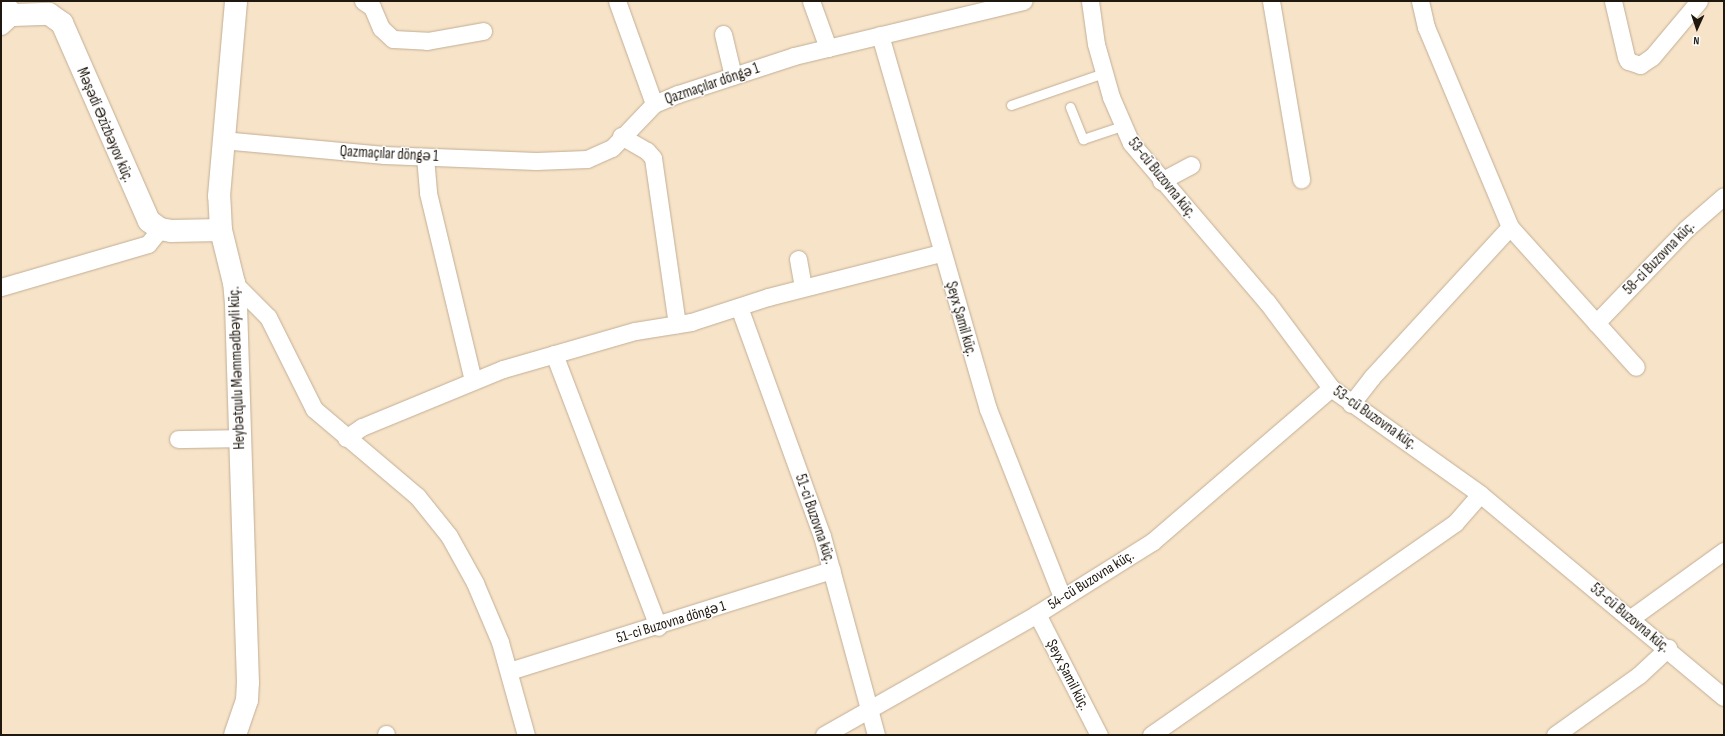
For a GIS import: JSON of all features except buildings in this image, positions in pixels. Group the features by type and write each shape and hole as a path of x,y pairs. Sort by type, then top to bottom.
{"street":[{"name":"Heybətqulu Məmmədbəyli küç.","path":"235,735 246,700 248,682 234,283 221,230 222,140 236,1"},
{"path":"363,1 372,7 381,28 394,39 428,41 483,31"},
{"path":"617,1 654,104"},
{"path":"811,1 828,48"},
{"name":"Qazmaçılar döngə 1","path":"222,140 424,157 536,161 587,159 605,153 654,104 733,76 828,48 1023,1"},
{"name":"53-cü Buzovna küç.","path":"1090,1 1104,73 1122,126 1131,143 1161,181 1267,302 1331,388 1351,404 1480,494 1668,648 1724,697"},
{"path":"1271,1 1301,179"},
{"path":"1420,1 1426,26 1510,226 1636,367"},
{"path":"1613,1 1626,57 1628,61 1640,65 1652,57 1699,1"},
{"name":"Məşədi Əzizbəyov küç.","path":"5,14 49,14 62,23 132,187 149,221 160,229"},
{"path":"723,34 733,76"},
{"name":"Şeyx Şamil küç.","path":"880,35 941,253 988,409 1062,597"},
{"path":"621,136 647,151 653,158 677,324"},
{"path":"424,157 428,193 473,380"},
{"path":"1161,181 1191,165"},
{"name":"58-ci Buzovna küç.","path":"1596,323 1686,229 1724,196"},
{"path":"1351,404 1372,378 1510,226"},
{"path":"1,287 148,244 160,229 221,230"},
{"path":"346,438 362,427 473,380 554,354 635,331 677,324 803,287 941,253"},
{"path":"798,259 803,287"},
{"path":"234,283 268,317 314,409 346,438 418,496 449,536 475,583 510,671 526,735"},
{"name":"51-ci Buzovna küç.","path":"739,307 832,570 876,735"},
{"path":"554,354 658,627"},
{"name":"54-cü Buzovna küç.","path":"824,735 1037,614 1152,542 1178,523 1331,388"},
{"path":"178,439 240,438"},
{"path":"1151,735 1455,523 1480,494"},
{"path":"1631,618 1724,551"},
{"name":"51-ci Buzovna döngə 1","path":"510,671 658,627 832,570"},
{"name":"Şeyx Şamil küç.","path":"1037,614 1099,735"},
{"path":"1555,735 1639,675 1668,648"}],"lane":[{"path":"1010,105 1104,73"},
{"path":"1070,107 1083,139 1122,126"}]}
